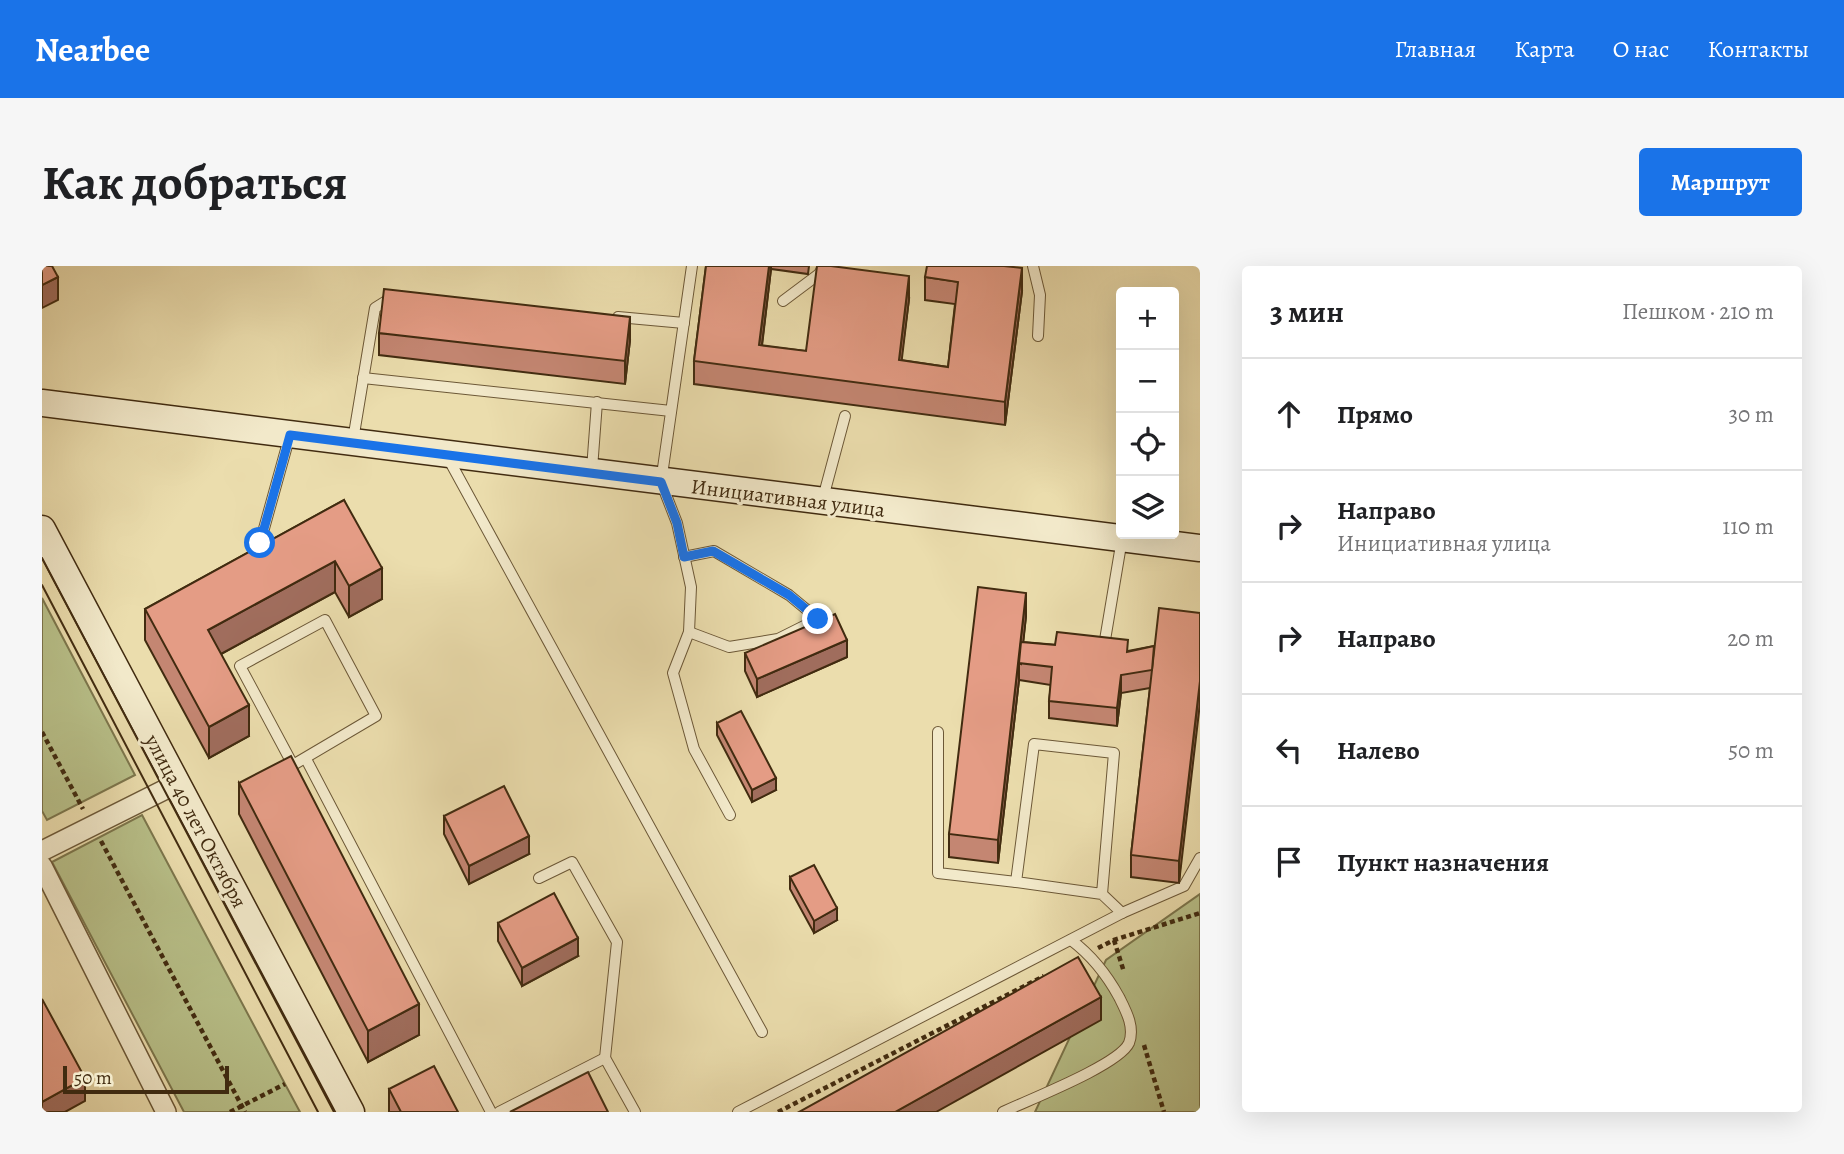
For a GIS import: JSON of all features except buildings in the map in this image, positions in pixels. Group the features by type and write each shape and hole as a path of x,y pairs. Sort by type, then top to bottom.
{"main road":[{"name":"Инициативная улица","path":"42,403 1116,538"},
{"name":"улица 40 лет Октября","path":"42,529 351,1112"},
{"name":"Инициативная улица","path":"1122,539 1200,548"}],"street":[{"path":"42,851 176,784"},
{"path":"42,866 166,1112"}],"lane":[{"path":"692,266 661,482 677,523 691,587 689,632 673,673 694,749 730,815"},
{"path":"783,301 819,274 824,266"},
{"path":"1033,266 1040,295 1038,336"},
{"path":"353,443 375,308 393,297 407,298"},
{"path":"601,316 684,323"},
{"path":"363,378 671,411"},
{"path":"591,473 597,402"},
{"path":"822,502 845,416"},
{"path":"260,543 290,435"},
{"path":"446,454 762,1032"},
{"path":"1105,640 1122,539"},
{"path":"684,557 713,551 789,595 818,619 778,639 729,647 689,632"},
{"path":"326,620 376,716 306,759 293,765 240,666 326,620"},
{"path":"938,732 938,873 1102,894 1122,913"},
{"path":"1016,882 1034,744 1114,753 1102,894"},
{"path":"306,759 491,1112"},
{"path":"738,1112 1122,913 1184,886 1200,858"},
{"path":"539,878 572,862 617,942 605,1058 635,1112"},
{"path":"1003,1112 1111,1061 1129,1043 1130,1019 1116,993 1088,953 1072,940"},
{"path":"499,1112 605,1058"}],"path":[{"path":"42,732 245,1112"},
{"path":"1114,940 1200,914"},
{"path":"778,1112 1051,972"},
{"path":"230,1112 285,1084"}],"green space":[{"path":"42,598 135,775 47,820 42,811"},
{"path":"142,815 300,1112 184,1112 52,862"},
{"path":"1200,894 1200,1112 1035,1112 1106,960"}],"tram line":[{"path":"42,558 334,1112"},
{"path":"42,585 318,1112"}],"route":[{"path":"260,543 290,435 661,482 677,523 684,557 713,551 789,595 818,619"}]}
